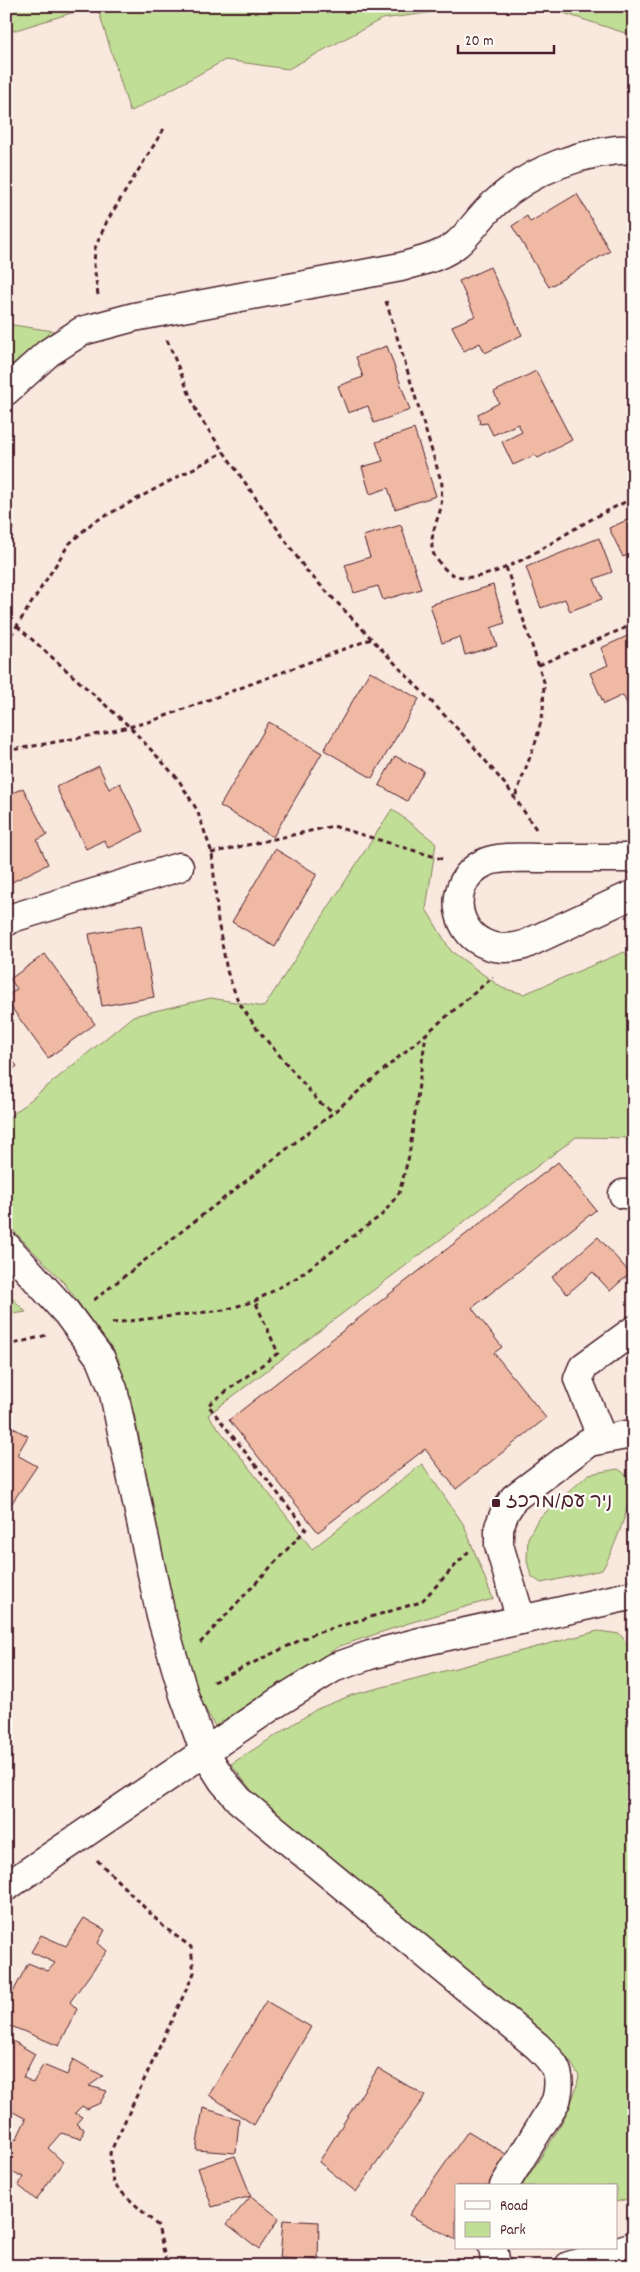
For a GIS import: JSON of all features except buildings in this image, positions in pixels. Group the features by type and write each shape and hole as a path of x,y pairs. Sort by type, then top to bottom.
{"street":[{"path":"6,391 48,353 82,331 155,313 376,272 435,257 457,244 494,203 529,178 569,160 605,150 634,148"},
{"path":"634,858 510,858 488,861 474,869 466,879 460,894 459,908 464,926 474,938 488,946 508,950 524,945 634,894"},
{"path":"6,922 12,918 179,867"},
{"path":"6,1246 74,1323 101,1358 113,1389 161,1616 184,1695 205,1753 223,1781 239,1800 550,2059 557,2070 560,2086 556,2101 505,2184"},
{"path":"602,1438 578,1380 583,1367 634,1330"},
{"path":"521,1620 499,1545 499,1527 505,1512 514,1498 589,1442 602,1438 634,1436"},
{"path":"6,1887 275,1704 333,1668 370,1655 634,1596"},
{"path":"569,2266 634,2246"},
{"path":"493,2250 496,2266"}],"path":[{"path":"102,326 94,265 95,248 107,221 164,127"},
{"path":"376,272 442,484 441,509 433,529 432,548 435,558 449,575 466,579 490,574 634,498"},
{"path":"155,313 198,415 306,570 469,741 515,798 556,858"},
{"path":"6,643 69,544 92,523 224,452"},
{"path":"506,567 544,682 543,713 536,741 515,798"},
{"path":"539,664 634,624"},
{"path":"6,752 105,733 152,721 371,639"},
{"path":"179,867 212,853 333,826 474,869"},
{"path":"74,1323 334,1112 494,976"},
{"path":"6,1346 74,1323 224,1310 255,1302 296,1278 383,1214 400,1193 409,1156 426,1034"},
{"path":"176,1668 306,1529 208,1405 278,1353 255,1302"},
{"path":"184,1695 312,1634 421,1602 473,1547"},
{"path":"77,1839 164,1927 192,1947 194,1973 110,2152 113,2184 158,2226 167,2266"}],"green space":[{"path":"6,6 94,6 6,33"},
{"path":"97,6 481,6 382,19 288,69 225,60 130,112"},
{"path":"542,6 634,6 634,36"},
{"path":"6,324 54,331 6,370"},
{"path":"392,809 436,843 426,909 451,951 502,988 524,994 624,952 634,961 634,1138 576,1137 208,1415 312,1549 422,1464 464,1525 493,1599 409,1623 340,1646 217,1730 201,1701 175,1616 135,1418 118,1358 65,1284 6,1223 6,1120 133,1016 211,998 264,1007"},
{"path":"6,1292 26,1312 6,1315"},
{"path":"618,1469 629,1479 631,1491 621,1527 602,1570 541,1583 531,1576 527,1561 528,1538 538,1519 589,1474"},
{"path":"598,1631 620,1634 632,1651 634,1659 634,2197 618,2201 618,2184 523,2184 556,2133 570,2106 579,2076 570,2061 255,1795 231,1764 317,1709 352,1695"}],"place":[{"name":"ניר עם/מרכז","path":"496,1503"}]}
